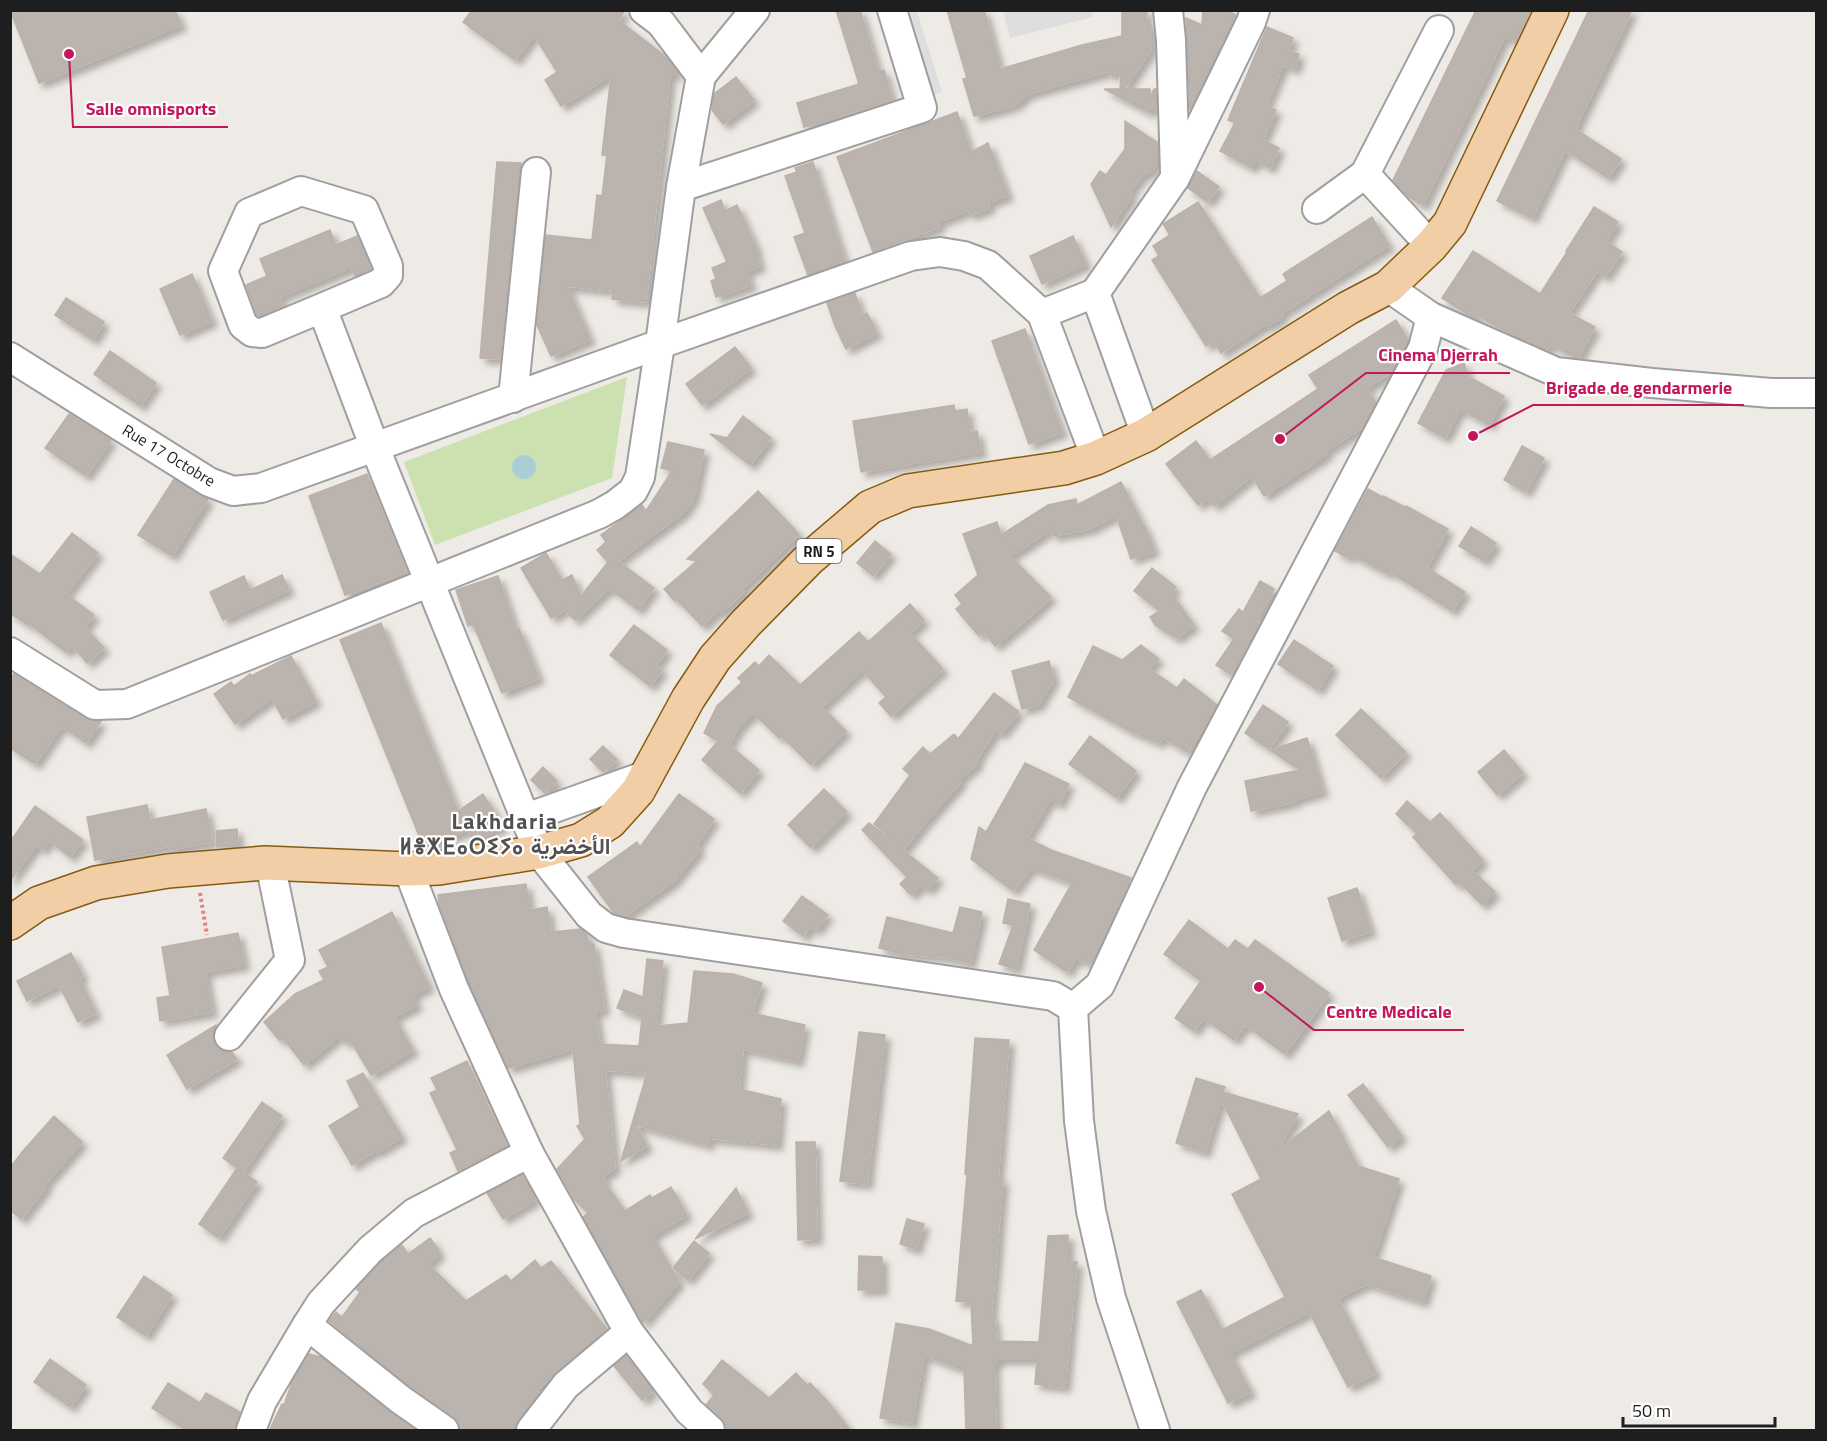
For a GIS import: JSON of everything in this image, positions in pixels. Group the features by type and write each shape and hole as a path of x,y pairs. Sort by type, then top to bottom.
{"main road":[{"name":"RN 5","path":"10,923 39,903 96,883 168,871 270,863 408,869 439,868 539,852 580,840 610,822 638,791 688,699 715,658 809,559 870,507 908,491 1064,468 1096,458 1146,435 1348,308 1388,287 1431,246 1450,224 1552,10"}],"street":[{"path":"644,10 661,23 701,76"},
{"path":"10,652 95,705 127,704 599,514 615,506 633,491 640,477 681,187 701,76 755,10"},
{"path":"681,187 922,108 892,10"},
{"path":"1168,10 1175,178"},
{"path":"1096,458 1042,314 1095,292 1175,178 1256,10"},
{"path":"1317,209 1365,174 1439,30"},
{"path":"513,398 536,172"},
{"path":"1365,174 1431,246"},
{"path":"301,191 364,210 388,266 388,275 381,283 322,308 262,333 252,332 243,325 223,272 249,213 301,191"},
{"name":"Rue 17 Octobre","path":"10,357 209,482 233,490 261,488 911,256 940,252 964,256 988,265 1042,314"},
{"path":"1388,287 1431,317 1556,372 1759,392 1816,393"},
{"path":"1095,292 1146,435"},
{"path":"322,308 375,448 539,852 589,915 606,928 624,933 1053,996 1073,1008"},
{"path":"1073,1008 1100,985 1192,787 1423,348 1431,317"},
{"path":"526,818 647,775"},
{"path":"229,1036 290,960 270,863"},
{"path":"408,869 454,988 529,1153 629,1332 689,1411 710,1431"},
{"path":"1073,1008 1080,1120 1090,1211 1111,1298 1155,1431"},
{"path":"251,1431 262,1401 321,1303 370,1250 414,1213 529,1153"},
{"path":"307,1325 444,1431"},
{"path":"531,1431 566,1385 629,1332"}],"path":[{"path":"197,868 207,936"}],"green space":[{"path":"627,377 612,478 435,545 404,462"}],"shaded area":[{"path":"877,11 917,11 942,92 906,103"},
{"path":"1003,11 1092,11 1093,17 1010,38"}],"water":[{"path":"524,455 532,459 536,467 532,475 524,479 516,475 512,467 516,459"}],"building":[{"path":"10,10 175,10 181,25 39,83"},
{"path":"472,10 625,10 618,20 664,55 679,74 670,74 646,302 612,299 613,291 567,286 590,339 551,356 537,325 546,235 592,240 597,195 602,196 607,155 602,155 611,75 561,106 545,80 557,72 534,35 515,60 463,22"},
{"path":"836,10 860,10 878,71 884,70 892,100 804,127 797,103 859,84"},
{"path":"947,10 984,10 1000,69 1122,36 1122,10 1147,10 1146,24 1151,24 1151,50 1124,89 1150,89 1150,97 1156,89 1157,110 1150,107 1150,113 1104,89 1120,89 1121,72 1109,75 1109,71 1027,94 1015,105 974,116 963,79 967,78"},
{"path":"1203,10 1226,10 1236,15 1190,110 1186,18 1202,25"},
{"path":"1476,10 1531,10 1516,41 1505,36 1423,205 1410,198 1393,180"},
{"path":"1589,10 1632,10 1575,129 1621,159 1608,178 1565,150 1532,218 1497,201"},
{"path":"1267,27 1293,38 1288,51 1299,54 1295,69 1283,65 1266,106 1276,110 1263,140 1279,148 1270,168 1255,160 1252,168 1220,151 1235,123 1228,120"},
{"path":"736,77 754,100 723,124 712,110 714,94"},
{"path":"957,112 971,152 988,143 1008,195 988,203 989,208 970,215 969,210 938,222 939,227 873,252 837,157"},
{"path":"1125,121 1158,143 1158,159 1156,165 1150,172 1141,176 1129,193 1132,195 1111,227 1091,184 1100,171 1106,175 1125,149"},
{"path":"497,162 521,163 500,359 480,358"},
{"path":"813,162 845,262 808,275 794,237 805,233 785,176 797,172 795,168"},
{"path":"1197,171 1219,187 1208,202 1188,188"},
{"path":"721,200 725,211 737,205 757,249 755,249 760,266 746,271 751,285 716,297 711,281 716,279 712,268 727,262 703,208"},
{"path":"1198,202 1260,298 1287,281 1283,274 1372,217 1389,245 1280,314 1282,317 1267,326 1266,324 1221,353 1214,341 1206,346 1152,260 1159,256 1153,246 1170,235 1163,224"},
{"path":"1594,207 1618,222 1606,241 1622,252 1605,277 1597,271 1569,313 1595,327 1578,358 1550,344 1546,350 1510,334 1475,314 1473,317 1470,316 1442,298 1473,251 1540,294"},
{"path":"330,230 336,245 357,236 371,269 355,276 351,267 279,297 283,306 260,316 257,315 246,285 267,276 260,259"},
{"path":"1073,236 1086,264 1042,284 1030,256"},
{"path":"192,274 212,321 180,335 160,289"},
{"path":"855,293 862,316 867,313 877,333 846,349 827,303"},
{"path":"66,298 104,322 93,340 55,315"},
{"path":"1396,320 1408,342 1392,372 1366,388 1376,403 1363,427 1325,451 1327,454 1264,496 1252,476 1214,506 1207,498 1198,505 1166,464 1196,441 1210,460 1318,389 1309,375"},
{"path":"1025,329 1062,432 1029,444 992,341"},
{"path":"735,347 751,368 702,405 686,384"},
{"path":"110,351 156,383 140,406 94,374"},
{"path":"1464,363 1469,377 1504,396 1489,425 1460,409 1445,438 1418,423 1446,370"},
{"path":"954,405 955,411 967,409 970,433 977,431 981,452 861,472 853,421"},
{"path":"69,414 111,440 86,476 45,448"},
{"path":"743,416 771,438 750,465 710,434 727,438"},
{"path":"668,442 704,450 694,497 684,512 618,561 654,588 638,610 609,588 575,620 568,614 576,603 551,618 521,568 546,553 562,580 572,575 581,596 608,562 597,550 606,542 601,535 642,505 646,511 672,471 661,468"},
{"path":"1522,446 1544,458 1526,492 1504,480"},
{"path":"367,474 405,567 404,573 345,595 309,496"},
{"path":"174,479 208,499 172,556 138,535"},
{"path":"1121,482 1145,526 1154,551 1131,559 1116,515 1089,529 1053,536 1051,529 1010,556 1051,597 995,646 984,632 979,636 956,609 962,604 955,595 978,575 963,534 997,522 1001,535 1048,505 1076,499 1077,505"},
{"path":"1368,489 1448,529 1427,568 1465,592 1452,611 1389,571 1388,574 1350,554 1348,558 1335,551"},
{"path":"758,491 799,534 742,589 744,591 721,613 718,610 702,626 664,589 697,561 687,559"},
{"path":"1471,527 1496,543 1484,561 1459,546"},
{"path":"72,533 98,553 66,594 94,615 85,627 104,648 87,663 72,645 66,652 29,624 10,613 10,554 40,574"},
{"path":"875,541 891,554 873,576 857,563"},
{"path":"1152,568 1176,587 1171,593 1194,625 1176,638 1155,625 1150,617 1159,611 1134,591"},
{"path":"282,575 289,590 223,620 210,592 244,576 250,590"},
{"path":"498,576 516,630 519,629 539,678 502,693 473,624 468,626 456,590"},
{"path":"1260,581 1274,589 1256,621 1260,623 1230,674 1216,665 1234,639 1222,631 1239,609 1243,612"},
{"path":"910,604 924,620 910,633 943,669 891,716 879,703 886,697 862,670 822,707 846,731 811,765 753,713 739,727 729,745 759,770 740,793 702,760 718,741 704,733 717,706 742,682 738,678 755,662 759,666 769,655 800,685 859,632 868,642"},
{"path":"381,623 458,811 483,794 503,825 474,843 467,830 424,848 340,640"},
{"path":"634,625 667,650 656,665 662,670 650,686 610,655"},
{"path":"1294,640 1333,666 1318,690 1278,664"},
{"path":"1141,645 1159,659 1148,668 1177,688 1184,679 1217,705 1187,752 1162,737 1159,743 1130,731 1068,697 1093,646 1122,660"},
{"path":"291,656 316,701 283,719 272,698 235,724 214,694 231,682 234,686 250,674 251,676"},
{"path":"1049,661 1054,679 1038,705 1022,709 1012,671"},
{"path":"14,674 86,719 101,721 86,743 61,726 35,764 10,748 10,679"},
{"path":"994,693 1019,712 1001,734 996,730 976,760 978,763 958,780 961,782 903,850 938,878 928,890 921,885 911,895 900,884 907,877 862,830 869,823 887,837 889,836 874,824 910,775 903,769 923,747 930,754 954,734 958,739"},
{"path":"1263,705 1288,722 1269,749 1245,733"},
{"path":"1361,709 1406,752 1381,778 1336,735"},
{"path":"1090,736 1136,771 1117,798 1069,764"},
{"path":"1307,738 1323,791 1294,800 1294,802 1251,811 1245,781 1300,770 1270,750"},
{"path":"603,746 617,760 603,772 590,759"},
{"path":"1504,750 1523,773 1497,795 1478,772"},
{"path":"1025,763 1069,784 1059,804 1050,799 1027,838 1051,850 1131,878 1092,964 1076,958 1067,972 1034,950 1072,883 1031,868 1013,891 971,859 979,827 986,832"},
{"path":"543,767 557,781 545,793 531,780"},
{"path":"824,789 847,812 811,848 788,825"},
{"path":"679,794 714,819 696,846 700,849 674,881 625,916 614,913 588,877 637,842 640,847"},
{"path":"1407,801 1430,822 1440,813 1483,860 1472,870 1495,892 1482,905 1459,882 1456,885 1413,837 1417,834 1396,814"},
{"path":"147,805 150,820 206,809 212,842 170,850 169,846 95,860 87,817"},
{"path":"35,806 83,840 70,857 49,840 42,850 36,845 10,881 10,842"},
{"path":"237,829 238,846 217,847 216,831"},
{"path":"526,884 530,910 547,907 551,932 581,929 587,935 588,944 594,944 604,1010 595,1012 600,1044 639,1046 642,1017 617,1008 624,990 643,997 647,959 663,961 656,1026 688,1023 694,971 733,974 762,983 752,1013 805,1025 798,1061 743,1049 739,1089 781,1099 777,1145 709,1138 708,1145 636,1125 647,1146 621,1161 647,1073 605,1070 615,1168 602,1177 604,1182 625,1211 650,1195 652,1198 671,1187 687,1215 652,1235 679,1282 643,1323 583,1217 588,1213 574,1199 557,1169 585,1139 577,1126 580,1124 573,1049 508,1068 469,983 439,903 438,895"},
{"path":"1357,888 1371,931 1342,941 1328,898"},
{"path":"802,896 828,915 816,930 811,926 803,936 783,921"},
{"path":"1008,899 1030,904 1016,969 999,964 1013,925 1003,923"},
{"path":"960,907 982,912 970,963 945,957 902,954 879,948 887,917 953,933"},
{"path":"392,912 429,986 412,995 417,1005 394,1017 413,1050 371,1075 350,1040 344,1043 340,1035 304,1065 283,1038 280,1041 264,1022 295,994 324,980 319,971 328,967 319,950"},
{"path":"1189,920 1228,949 1235,940 1248,949 1255,940 1329,993 1285,1054 1245,1025 1234,1040 1203,1018 1194,1031 1175,1018 1201,981 1164,954"},
{"path":"238,933 244,965 205,972 212,1012 160,1021 157,998 170,996 162,947"},
{"path":"71,953 83,976 79,978 96,1013 78,1022 59,985 27,1001 17,981"},
{"path":"216,1025 213,1033 214,1042 219,1049 232,1052 237,1059 187,1089 167,1055"},
{"path":"859,1032 885,1035 867,1184 840,1181"},
{"path":"975,1038 1009,1040 998,1179 1003,1179 991,1318 994,1318 996,1341 1039,1342 1048,1236 1068,1235 1068,1261 1077,1262 1065,1387 1035,1384 1037,1359 997,1359 997,1363 994,1363 996,1431 966,1431 964,1370 924,1355 912,1423 880,1418 896,1323 929,1329 973,1346 971,1302 956,1301 967,1175 965,1174"},
{"path":"467,1061 507,1146 458,1171 450,1153 457,1150 430,1093 437,1090 431,1078"},
{"path":"363,1073 402,1137 352,1165 329,1126 360,1107 347,1081"},
{"path":"1196,1078 1225,1087 1223,1092 1298,1114 1277,1151 1329,1111 1358,1166 1399,1179 1373,1257 1431,1276 1423,1302 1366,1284 1338,1298 1376,1373 1348,1387 1309,1312 1230,1353 1251,1392 1228,1403 1177,1302 1201,1290 1222,1330 1285,1297 1232,1194 1261,1179 1221,1099 1205,1152 1176,1143"},
{"path":"1363,1084 1402,1136 1388,1147 1348,1095"},
{"path":"262,1102 282,1116 243,1172 223,1158"},
{"path":"54,1116 82,1142 44,1185 46,1187 21,1219 10,1210 10,1168"},
{"path":"796,1142 815,1142 817,1239 798,1240"},
{"path":"237,1168 257,1182 219,1238 199,1224"},
{"path":"522,1175 536,1199 503,1219 487,1193"},
{"path":"736,1188 748,1213 695,1239"},
{"path":"907,1219 924,1224 916,1249 900,1244"},
{"path":"430,1238 438,1249 438,1256 427,1263 466,1301 506,1275 511,1281 535,1260 541,1268 551,1261 607,1329 536,1390 539,1393 518,1420 515,1431 460,1431 459,1423 453,1416 411,1387 329,1321 336,1312 342,1317 360,1292 356,1289 381,1262 398,1248 402,1245 408,1254"},
{"path":"694,1241 709,1253 688,1280 673,1268"},
{"path":"859,1256 882,1257 882,1290 858,1290"},
{"path":"144,1276 172,1295 146,1336 117,1317"},
{"path":"309,1354 321,1357 416,1431 269,1431 282,1404 284,1405 292,1382"},
{"path":"626,1356 653,1391 642,1400 614,1366"},
{"path":"50,1359 86,1385 70,1407 34,1382"},
{"path":"722,1360 769,1398 796,1373 807,1385 810,1383 829,1403 851,1431 728,1431 721,1418 706,1405 714,1395 703,1384"},
{"path":"168,1383 200,1403 206,1393 240,1412 235,1431 188,1431 152,1408"}],"place":[{"name":"Salle omnisports","path":"69,54"},
{"name":"Brigade de gendarmerie","path":"1473,436"},
{"name":"Cinema Djerrah","path":"1280,439"},
{"name":"Centre Medicale","path":"1259,987"}],"district":[{"name":"Lakhdaria ⵍⴻⵅⴹⴰⵔⵉⵢⴰ الأخضرية","path":"505,834"}]}
